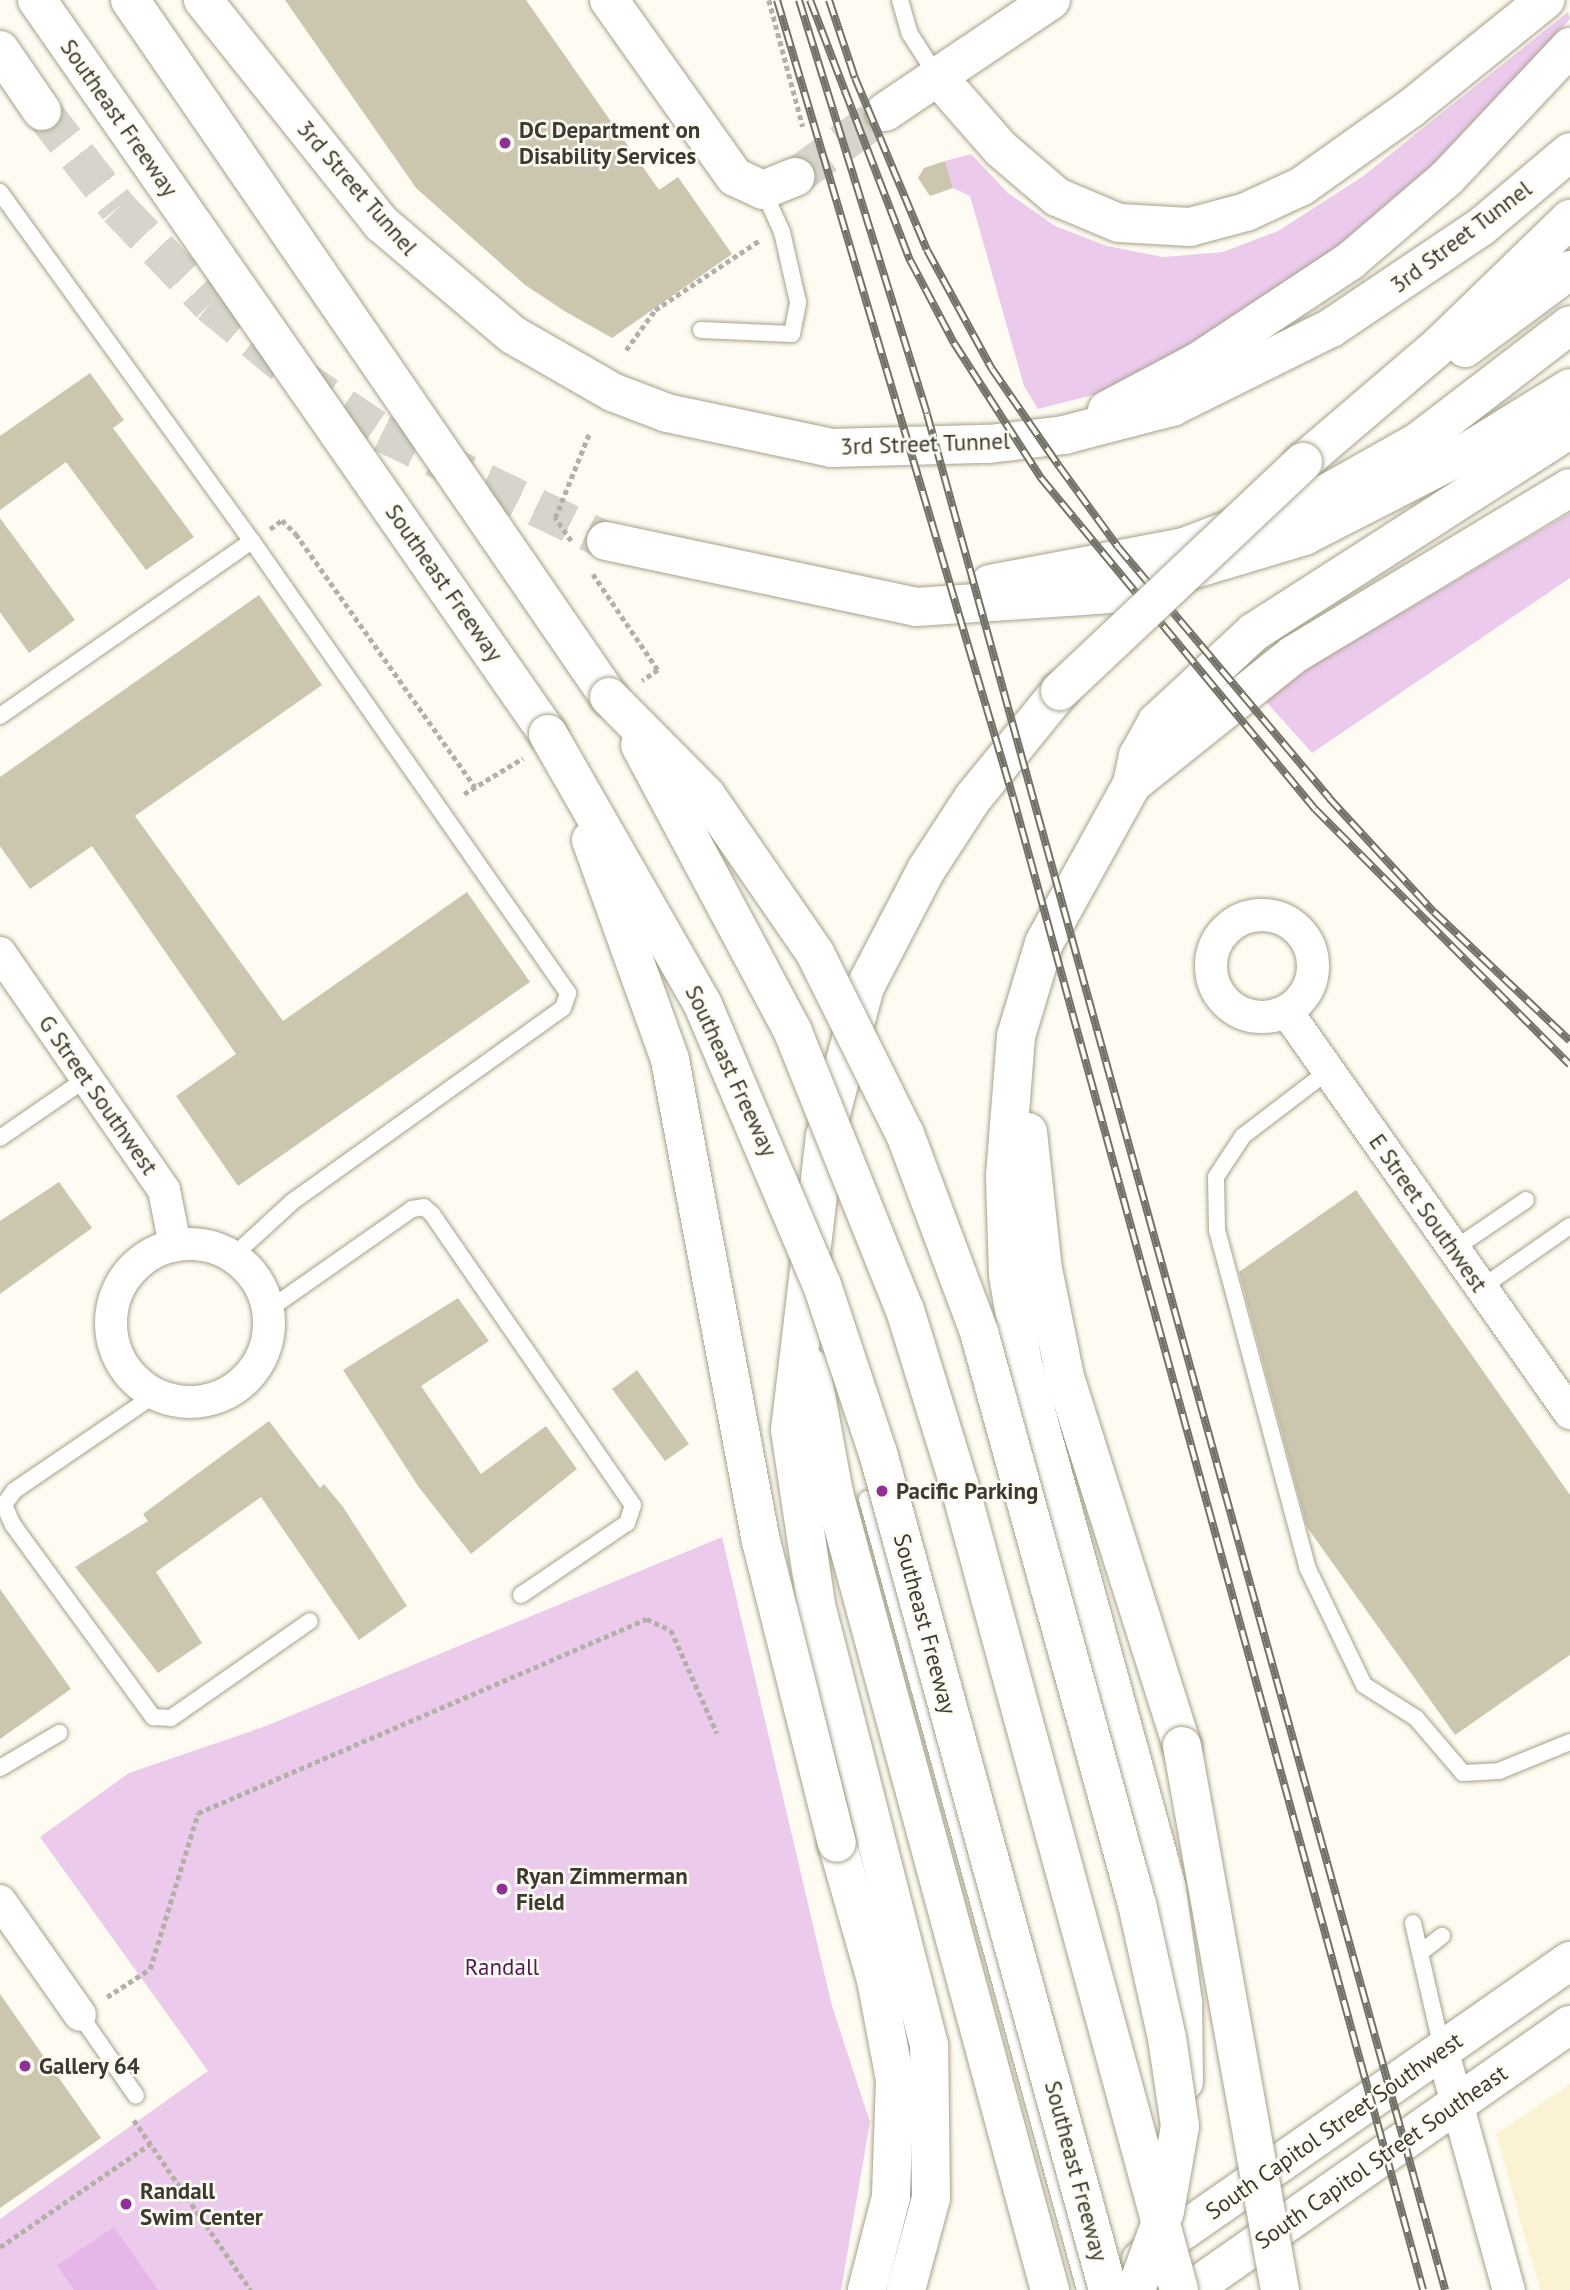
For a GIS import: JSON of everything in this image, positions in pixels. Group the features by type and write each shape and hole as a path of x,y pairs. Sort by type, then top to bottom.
{"main road":[{"name":"Southeast Freeway","path":"37,0 548,734 703,1005 827,1298 881,1465 1108,2290"},
{"path":"130,0 609,697 710,868 793,1032 901,1298 959,1484 1180,2290"},
{"name":"3rd Street Tunnel","path":"203,0 345,181 425,265 513,335 612,392 724,429 831,448 976,445 1064,435 1172,407 1331,328 1481,227 1570,152"},
{"path":"609,0 735,177 779,184"},
{"path":"885,112 1051,0"},
{"path":"937,76 1001,149 1057,197 1119,223 1190,227 1247,212 1302,186 1410,110 1545,0"},
{"path":"1064,435 1199,361 1350,261 1447,178 1570,47"},
{"path":"0,50 42,111"},
{"path":"906,2290 922,2246 931,2198 929,2045 816,1604 805,1427 804,1293 825,1136 865,987 926,870 973,798 1060,691 1303,462 1441,344 1570,219"},
{"path":"1303,462 1570,271"},
{"path":"813,585 913,591 991,584 1184,547 1264,520 1419,442 1570,325"},
{"path":"606,541 915,607 987,607 1111,594 1174,578 1304,536 1375,502 1570,388"},
{"path":"1136,2290 1165,2211 1180,2126 1186,2060 1177,1947 1136,1758 1026,1375 1008,1273 1005,1176 1016,1036 1044,943 1132,784 1138,756 1157,722 1216,663 1570,429"},
{"path":"1132,784 1293,655 1570,488"},
{"path":"609,697 706,795 791,914 872,1063 939,1217 1004,1413 1137,1904 1180,2126"},
{"path":"548,734 636,954 670,1060 767,1567 837,1843 876,1980 895,2080 891,2197 883,2241 867,2290"},
{"path":"1044,943 1028,1085 1043,1269 1065,1377 1182,1746 1280,2290"},
{"path":"805,1427 1050,2290"},
{"name":"South Capitol Street Southwest","path":"1098,2290 1570,1961"},
{"name":"South Capitol Street Southeast","path":"1191,2290 1570,2025"}],"street":[{"name":"G Street Southwest","path":"0,953 164,1190 175,1245"},
{"name":"E Street Southwest","path":"1287,1012 1570,1413"},
{"path":"202,1244 233,1256 250,1271 268,1310 265,1348 245,1380 212,1399 156,1395 138,1383 115,1347 113,1305 133,1268 175,1245 202,1244"},
{"path":"0,1901 80,2015"},
{"path":"1442,2049 1508,2290"}],"lane":[{"path":"900,0 910,33 937,76"},
{"path":"701,330 792,334 798,302 782,232 779,184"},
{"path":"0,192 252,541 570,1001 292,1202 233,1256"},
{"path":"0,716 252,541"},
{"path":"1328,1071 1243,1136 1216,1177 1217,1230 1307,1567 1364,1685 1416,1718 1463,1773 1499,1771 1570,1742"},
{"path":"0,1138 87,1078"},
{"path":"1454,1249 1526,1200"},
{"path":"268,1310 412,1209 424,1207 432,1214 633,1505 627,1522 521,1595"},
{"path":"1481,1288 1570,1226"},
{"path":"156,1395 14,1491 4,1505 13,1525 153,1717 171,1718 310,1621"},
{"path":"867,1499 1085,2290"},
{"path":"0,1768 59,1734"},
{"path":"1413,1923 1442,2049"},
{"path":"1420,1953 1442,1936"},
{"path":"80,2015 136,2096"}],"path":[{"path":"769,0 803,128"},
{"path":"626,351 655,310 761,239"},
{"path":"586,442 589,434"},
{"path":"252,541 282,520 296,534 474,787"},
{"path":"80,2015 150,1969 198,1813 647,1619 671,1630 717,1733"},
{"path":"136,2096 128,2111 251,2290"},
{"path":"0,2247 150,2144"}],"shaded area":[{"path":"1570,2084 1570,2290 1540,2290 1496,2134"},
{"path":"114,2227 158,2290 74,2290 57,2265"}],"green space":[{"path":"1568,12 1570,19 1471,133 1340,248 1124,387 1038,409 1024,386 970,196 953,188 945,161 971,154 1008,193 1055,226 1107,246 1163,257 1223,252 1278,231 1362,177"},
{"path":"1570,513 1570,578 1312,753 1261,696"},
{"name":"Randall","path":"722,1537 832,2006 870,2122 841,2290 0,2290 0,2219 208,2071 40,1837 129,1773 266,1726"}],"building":[{"name":"DC Department on Disability Services","path":"285,0 526,0 659,190 678,177 732,254 612,338 566,312 525,285 416,188"},
{"path":"945,161 953,188 930,196 918,178 924,168"},
{"path":"90,373 124,420 113,428 194,537 146,570 66,462 0,510 0,436"},
{"path":"0,518 75,620 29,653 0,612"},
{"path":"259,595 322,685 135,816 283,1021 467,892 530,982 238,1186 176,1096 236,1054 92,846 30,889 0,846 0,777"},
{"path":"59,1182 92,1228 0,1294 0,1221"},
{"path":"1356,1190 1570,1495 1570,1655 1455,1735 1307,1527 1239,1272"},
{"path":"458,1298 489,1341 421,1386 481,1474 546,1426 577,1469 471,1554 418,1486 343,1370"},
{"path":"637,1370 689,1444 665,1461 612,1389"},
{"path":"269,1421 320,1488 324,1484 343,1507 407,1606 359,1640 261,1497 156,1572 202,1643 158,1673 75,1567 148,1521 143,1514"},
{"path":"0,1589 71,1689 0,1739"},
{"name":"Gallery 64","path":"0,1994 101,2138 0,2208"}],"tunnel":[{"path":"42,111 118,208 210,304 296,375 382,433 606,541"},
{"path":"795,177 885,112"}],"railway":[{"path":"777,0 1013,797 1423,2290"},
{"path":"799,0 927,414 1445,2290"},
{"path":"810,0 910,260 954,343 1041,478 1315,809 1570,1065"},
{"path":"829,0 855,78 927,250 992,369 1059,466 1118,547 1329,798 1434,912 1570,1041"}],"place":[{"name":"DC Department on Disability Services","path":"505,143"},
{"name":"Pacific Parking","path":"882,1491"},
{"name":"Ryan Zimmerman Field","path":"502,1889"},
{"name":"Gallery 64","path":"25,2066"},
{"name":"Randall Swim Center","path":"126,2204"}]}
